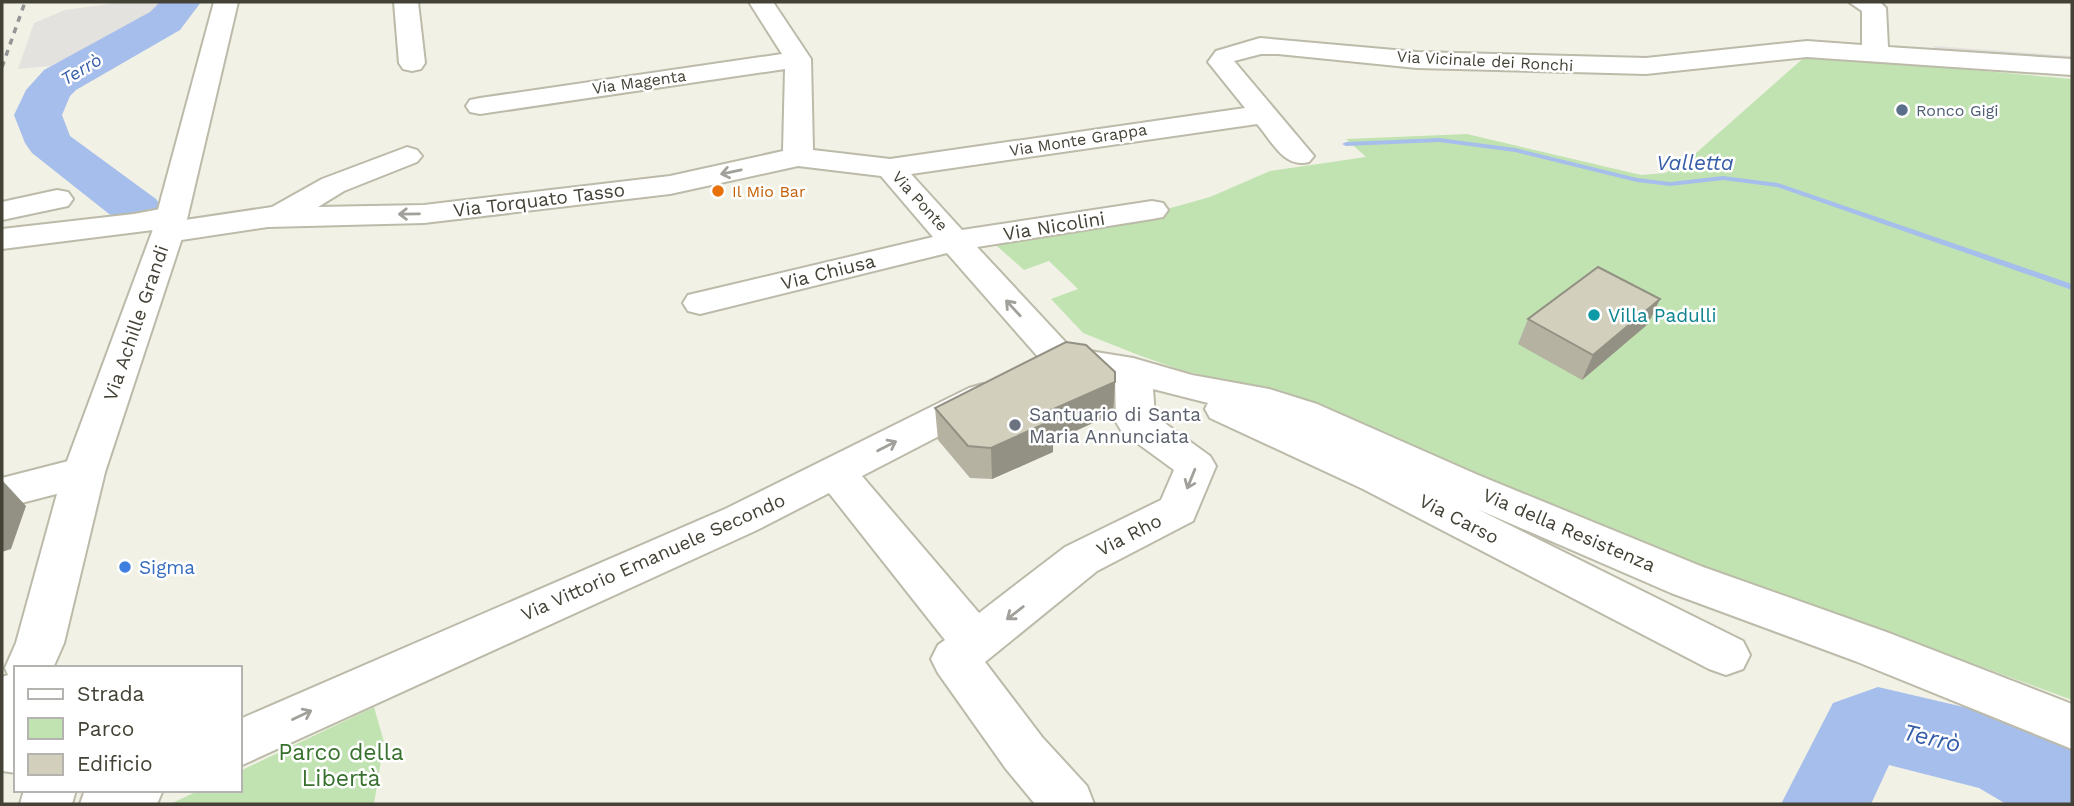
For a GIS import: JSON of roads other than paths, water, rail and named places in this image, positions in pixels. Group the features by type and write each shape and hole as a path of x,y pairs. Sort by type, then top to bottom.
{"street":[{"name":"Via Achille Grandi","path":"35,659 84,472 169,225 226,2"},
{"path":"406,2 412,63"},
{"path":"761,2 798,59 798,158"},
{"path":"1861,2 1874,8 1875,53"},
{"name":"Via Vicinale dei Ronchi","path":"1299,156 1221,62 1229,53 1261,46 1278,46 1417,60 1646,66 1807,49 2072,67"},
{"name":"Via Magenta","path":"480,106 798,59"},
{"name":"Via Monte Grappa","path":"890,168 1265,114"},
{"name":"Via Torquato Tasso","path":"278,217 334,185 407,156"},
{"name":"Via Torquato Tasso","path":"2,239 134,224 169,225 278,217 424,214 670,185 798,158"},
{"name":"Via Ponte","path":"798,158 890,168 1060,358"},
{"path":"2,212 57,200"},
{"name":"Via Nicolini","path":"956,241 1152,210"},
{"name":"Via Chiusa","path":"701,303 956,241"},
{"name":"Via della Resistenza","path":"1060,358 1133,370 1190,387 1269,402 1303,413 1475,491 1687,580 1884,651 2072,727"},
{"name":"Via Vittorio Emanuele Secondo","path":"242,742 740,520 1060,358"},
{"name":"Via Rho","path":"976,645 1081,559 1178,510 1196,466 1136,422 1133,370"},
{"name":"Via Carso","path":"1190,387 1244,419 1378,478 1726,655"},
{"path":"2,493 84,472"},
{"path":"836,473 976,645 956,659 1024,753 1068,804"},
{"path":"2,711 14,696"},
{"path":"106,804 133,792"}],"waterway":[{"name":"Terrò","path":"137,210 49,143 38,115 49,90 60,80 165,21 181,2"},
{"name":"Valletta","path":"1346,144 1439,140 1515,150 1637,180 1670,184 1723,178 1778,185 2072,287"},
{"name":"Terrò","path":"1826,804 1863,730 1878,725 1998,754 2072,795"}],"railway":[{"path":"2,67 25,2"}],"place":[{"name":"Ronco Gigi","path":"1902,110"},
{"name":"Il Mio Bar","path":"718,191"},
{"name":"Villa Padulli","path":"1594,315"},
{"name":"Santuario di Santa Maria Annunciata","path":"1015,425"},
{"name":"Sigma","path":"125,567"}],"park label":[{"name":"Parco della Libertà","path":"341,765"}]}
